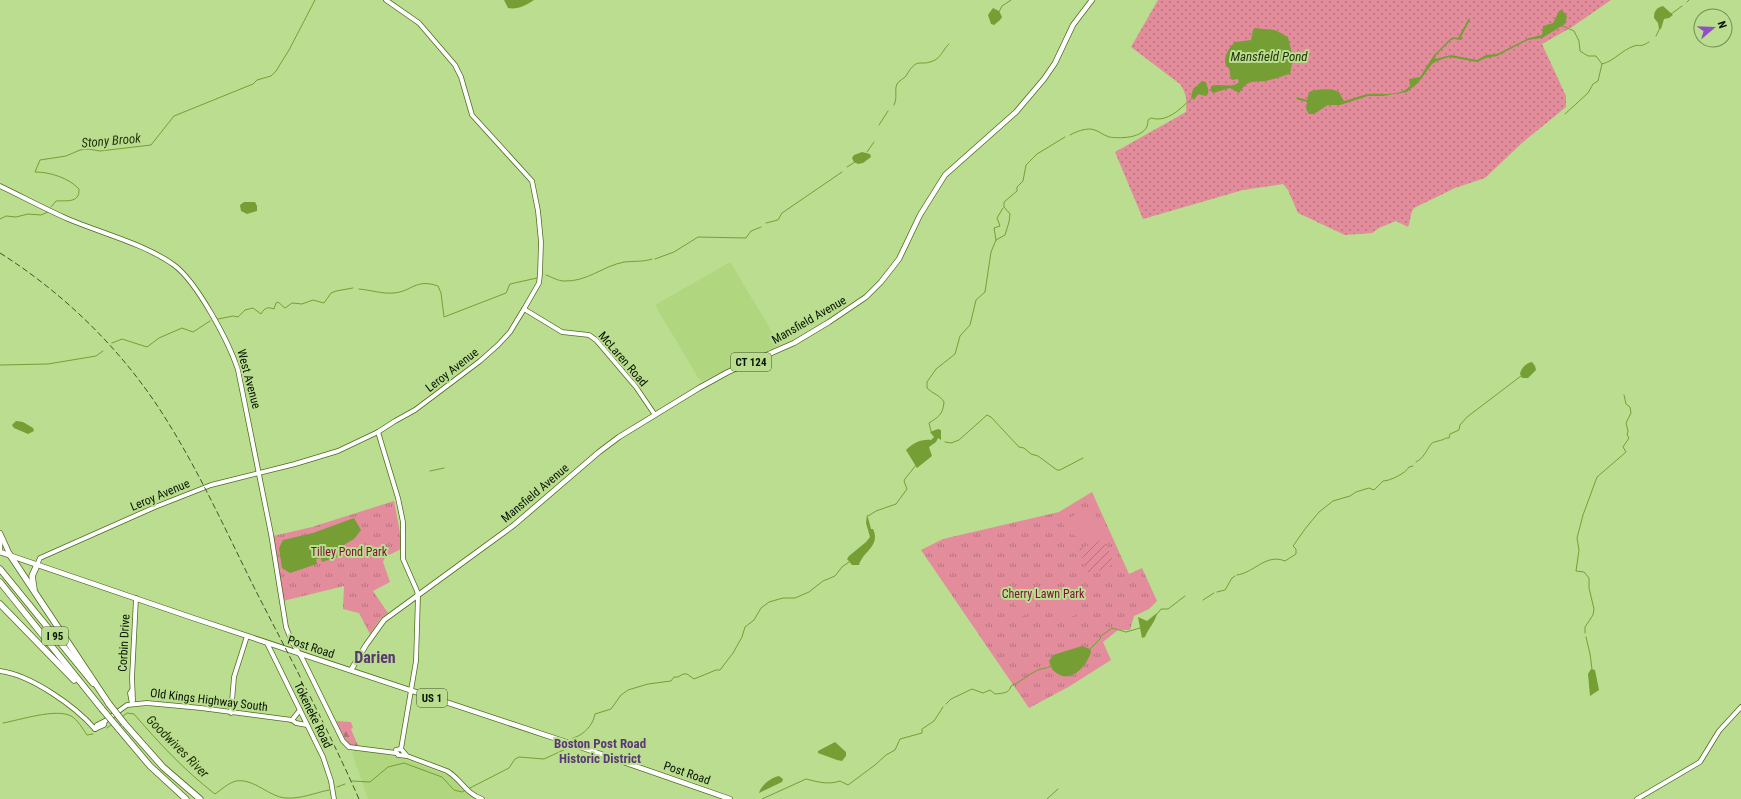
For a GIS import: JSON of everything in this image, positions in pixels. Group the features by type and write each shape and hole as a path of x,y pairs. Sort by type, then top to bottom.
{"highway":[{"path":"10,555 43,607 89,672 109,704"},
{"path":"37,565 32,579 43,607"},
{"name":"I 95","path":"0,569 154,759 200,799"},
{"name":"I 95","path":"0,582 150,766 186,799"},
{"path":"0,604 102,709"},
{"path":"180,783 206,799"}],"main road":[{"name":"Mansfield Avenue","path":"351,670 384,620 514,525 598,452 619,437 728,372 794,343 823,326 852,307 879,285 899,259 920,215 945,175 1016,112 1044,79 1055,63 1073,25 1092,0"},
{"path":"0,533 10,555"},
{"path":"0,539 0,552"},
{"name":"Post Road","path":"0,552 267,643 566,742 730,799"}],"street":[{"name":"Leroy Avenue","path":"37,565 40,558 154,507 211,485 338,451 378,432 395,420 415,410 498,346 524,309 539,283 540,274 541,242 538,211 532,181 472,114 461,77 455,65 419,23 386,0"},
{"path":"392,0 394,6"},
{"name":"West Avenue","path":"0,186 67,219 135,245 162,258 174,265 188,279 233,352 241,382 260,473 284,618 292,642 343,742 349,747 396,753 398,749 402,752"},
{"name":"McLaren Road","path":"524,309 562,332 589,335 596,340 636,387 655,415"},
{"path":"378,432 398,498 403,522 404,559 418,596 416,660 402,752 407,756 447,771 452,774 468,792 482,799"},
{"name":"Corbin Drive","path":"132,704 136,598"},
{"path":"231,713 234,678 248,636"},
{"name":"Tokeneke Road","path":"267,643 327,767 334,799"},
{"name":"Old Kings Highway South","path":"0,671 20,676 38,686 72,707 95,729 104,725 106,721 122,708 132,704 147,703 180,705 292,720 296,723 307,725"},
{"path":"1637,799 1700,762 1719,731 1741,707"},
{"path":"292,720 300,710"}],"shaded area":[{"path":"730,262 780,345 702,381 699,379 655,305"},
{"path":"355,750 374,752 404,759 448,775 457,782 471,799 368,799 352,753"}],"green space":[{"path":"1158,0 1611,0 1572,27 1542,44 1566,96 1566,107 1522,143 1485,178 1455,188 1414,208 1408,227 1396,221 1379,228 1372,233 1345,235 1298,213 1288,190 1283,184 1243,190 1143,219 1115,152 1186,112 1185,94 1180,84 1131,47"},
{"name":"Cherry Lawn Park","path":"1092,492 1129,574 1142,568 1157,601 1149,609 1134,616 1130,630 1118,630 1103,642 1111,660 1070,686 1029,708 921,550 943,539 1059,512"},
{"name":"Tilley Pond Park","path":"394,501 401,538 401,549 385,557 383,562 390,582 373,591 388,613 381,618 370,634 359,613 343,609 344,586 283,601 273,536 312,527"},
{"path":"1089,506 1091,507 1105,536 1093,540 1087,540 1075,536 1070,533 1062,523"},
{"path":"1104,539 1114,564 1089,575 1079,549"},
{"path":"1025,584 1037,609 1021,617 1009,592"},
{"path":"1067,594 1077,614 1061,622 1051,602"},
{"path":"337,721 351,722 353,728 351,729 358,746 348,744"}],"water":[{"path":"504,0 534,0 522,7 508,8"},
{"path":"1663,6 1673,15 1664,19 1661,29 1659,29 1658,23 1654,18 1654,13 1657,9"},
{"path":"993,8 999,11 1002,17 994,25 991,24 988,15"},
{"path":"1562,10 1567,16 1565,24 1542,38 1528,40 1497,56 1486,58 1477,62 1449,57 1437,61 1432,64 1418,83 1407,92 1383,96 1368,96 1340,105 1328,105 1314,114 1309,114 1306,109 1307,102 1296,99 1297,97 1307,100 1309,92 1328,89 1339,92 1344,101 1369,94 1391,94 1401,92 1410,86 1409,79 1420,77 1434,55 1450,39 1453,37 1458,38 1469,18 1470,20 1461,37 1462,40 1451,40 1436,55 1435,59 1451,55 1477,60 1486,55 1497,54 1529,38 1542,35 1543,26 1553,23 1559,11"},
{"name":"Mansfield Pond","path":"1255,28 1275,30 1288,37 1293,58 1290,74 1266,81 1248,83 1239,93 1230,88 1213,93 1211,91 1211,86 1230,86 1239,82 1238,79 1231,79 1230,71 1226,65 1225,59 1229,49 1235,42 1251,40 1253,30"},
{"path":"1202,81 1206,82 1208,93 1206,96 1198,94 1194,100 1191,97 1193,89"},
{"path":"862,152 870,154 871,157 863,163 858,164 854,162 852,158 854,155"},
{"path":"244,202 255,202 257,211 247,214 241,211 240,205"},
{"path":"1532,362 1536,370 1528,378 1522,378 1520,374 1521,370"},
{"path":"16,421 23,422 33,428 34,431 28,434 14,428 12,425"},
{"path":"938,429 941,430 941,440 938,438 936,442 929,447 932,456 917,468 906,450 917,442 931,440 934,437 930,432"},
{"path":"867,514 871,529 873,529 875,535 875,540 859,565 852,565 847,559 870,537 866,523"},
{"path":"354,518 361,530 354,539 335,550 337,557 322,562 321,558 316,559 317,564 290,573 282,568 279,548 283,540 313,533"},
{"path":"1157,613 1145,637 1142,638 1138,617 1147,621"},
{"path":"1082,646 1090,649 1091,652 1085,664 1076,673 1070,676 1064,676 1058,674 1052,669 1049,661 1053,655"},
{"path":"1591,669 1595,670 1599,690 1590,696 1588,674"},
{"path":"835,742 846,752 846,756 842,761 818,753 818,751"},
{"path":"779,776 783,779 782,782 759,793 767,782"}],"waterway":[{"name":"Stony Brook","path":"51,207 56,201 75,199 79,194 79,189 59,176 35,172 40,160 66,156 80,150 88,149 100,151 151,145 174,116 253,84 257,80 271,76 276,71 289,50 315,0"},
{"path":"999,12 1002,6 1011,0"},
{"path":"1671,14 1682,6"},
{"path":"1561,25 1574,31 1579,41 1580,51 1588,56 1596,56 1602,64 1630,48 1641,46 1649,42"},
{"path":"1656,36 1660,28"},
{"path":"894,105 896,99 896,86 913,66 937,59 949,44"},
{"path":"1565,114 1588,93 1593,84 1598,81 1602,64"},
{"name":"Goodwives River","path":"1070,135 1080,130 1091,129 1109,137 1121,138 1134,136 1144,131 1148,120 1151,118 1163,118 1174,114 1193,97"},
{"path":"879,125 888,111"},
{"name":"Goodwives River","path":"931,431 929,423 941,413 944,402 927,388 927,382 936,369 955,354 960,336 970,325 976,300 985,292 991,252 996,240 1005,235 1009,222 1010,214 1004,207 1004,202 1017,191 1017,187 1023,181 1026,165 1037,154 1065,137"},
{"path":"867,152 874,142"},
{"path":"847,167 855,162"},
{"path":"766,223 778,220 782,213 842,172"},
{"path":"996,240 994,228 1000,226 997,218 1003,208"},
{"name":"Stony Brook","path":"0,219 6,216 16,217 28,214 41,215 48,212"},
{"path":"655,259 674,252 698,237 746,238 751,231 761,227"},
{"path":"546,275 564,281 572,281 616,264 652,259"},
{"path":"359,289 393,293 419,284 438,286 441,293 444,317 506,293 510,284 537,278"},
{"path":"218,319 233,316 238,317 245,310 253,308 261,314 267,308 274,309 276,303 278,302 285,308 292,303 302,304 313,300 324,303 331,293 353,288"},
{"path":"112,343 122,339 147,347 159,338 182,328 193,332 210,321"},
{"path":"0,365 48,364 96,356 103,351"},
{"path":"1416,462 1423,456 1431,444 1449,438 1450,434 1459,430 1460,425 1467,417 1521,376"},
{"path":"1585,633 1585,627 1593,615 1594,609 1589,588 1589,578 1584,572 1576,571 1579,550 1577,538 1583,515 1597,477 1626,452 1623,447 1629,438 1627,435 1628,431 1626,423 1631,413 1630,407 1626,404 1624,395"},
{"path":"945,442 951,443 959,440 987,415 991,417 1019,447 1024,448 1031,454 1038,456 1057,470 1060,470 1083,458"},
{"name":"Goodwives River","path":"868,516 876,511 896,504 907,489 904,481 905,479 916,465"},
{"path":"1237,575 1249,571 1266,561 1278,559 1285,561 1296,554 1296,549 1293,546 1305,529 1319,512 1333,501 1369,488 1374,490 1383,481 1390,480 1405,472 1409,467 1413,466"},
{"path":"430,471 444,468"},
{"name":"Goodwives River","path":"571,742 573,738 581,735 587,729 595,714 611,709 621,695 628,690 648,684 671,681 674,677 678,677 683,674 687,674 694,679 716,670 720,670 733,653 742,637 745,627 754,620 761,608 769,602 783,598 795,598 809,592 823,581 835,576 842,567 849,562"},
{"path":"1217,592 1225,590 1232,578 1235,576"},
{"path":"1203,600 1214,593"},
{"path":"1157,614 1161,609 1168,609 1185,596"},
{"path":"1089,650 1101,636 1112,628 1126,632 1140,628"},
{"path":"1586,637 1592,669"},
{"path":"946,704 951,699 972,689 983,693 990,690 995,694 1005,693 1011,686 1038,670 1051,666"},
{"path":"762,799 806,779 827,783 840,781 848,785 886,755 895,750 900,739 922,733 922,729 934,721 943,707"},
{"name":"Goodwives River","path":"3,723 28,717 56,713 71,716 80,724 87,735 93,734"},
{"name":"Goodwives River","path":"122,717 127,713 134,714 172,756 215,794 227,785 236,781 249,782 280,797 286,798 302,797 329,790"},
{"name":"Goodwives River","path":"107,728 111,725"},
{"name":"Goodwives River","path":"468,789 509,768 515,759 519,757 544,759 568,748 570,745"},
{"name":"Goodwives River","path":"352,781 370,782 388,767 404,763 442,777 454,790 462,792 466,790"},
{"name":"Goodwives River","path":"337,787 345,784"},
{"path":"1047,799 1058,789"}],"railway":[{"path":"0,253 24,269 70,305 130,369 164,416 190,460 214,506 323,723 359,799"}],"district":[{"name":"Darien","path":"375,657"},
{"name":"Boston Post Road Historic District","path":"600,750"}]}
